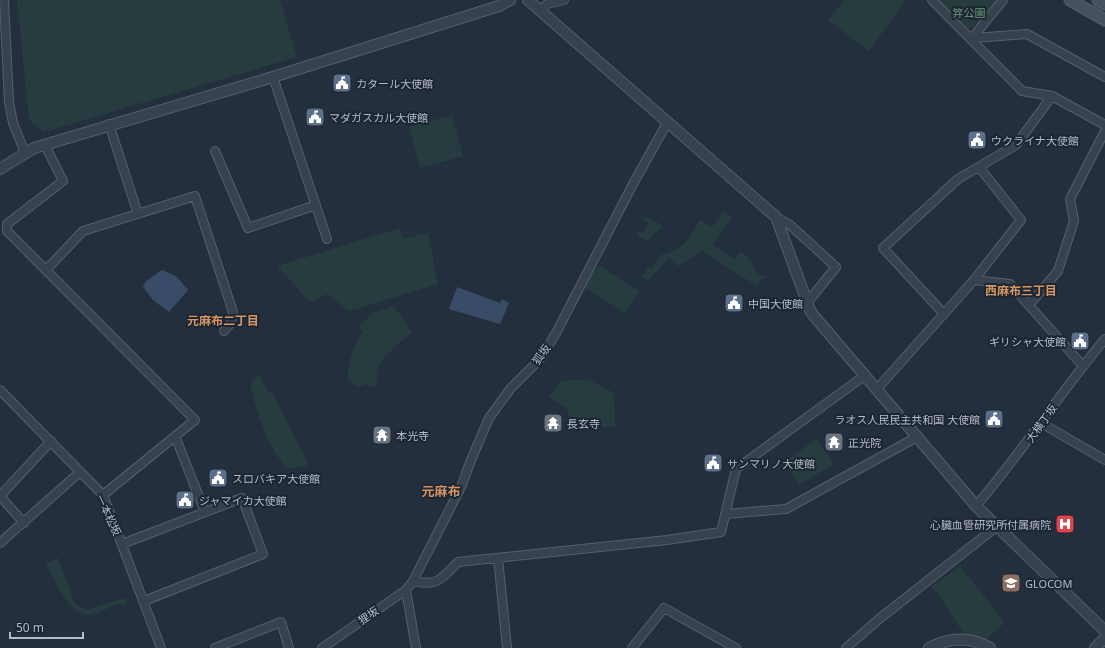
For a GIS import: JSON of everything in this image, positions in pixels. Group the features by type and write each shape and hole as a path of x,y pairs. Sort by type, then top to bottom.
{"main road":[{"path":"1070,0 1105,20"},
{"path":"1098,0 1105,4"}],"street":[{"path":"4,0 9,102 13,123 25,153"},
{"path":"0,169 34,148 109,124 273,77 499,6 510,0"},
{"path":"528,0 667,123 776,217 790,225 836,267 807,303"},
{"path":"540,11 547,4 564,0"},
{"path":"932,0 972,38 1022,91 1052,96 1105,125"},
{"path":"972,38 1003,0"},
{"path":"972,38 1027,34 1105,78"},
{"path":"273,77 327,239"},
{"path":"944,314 883,248 958,180 1016,145 1052,96"},
{"name":"狐坂","path":"413,581 458,493 489,418 511,388 541,358 556,333 633,184 667,123"},
{"path":"109,124 138,214"},
{"path":"1029,305 1058,271 1074,221 1070,199 1105,131"},
{"path":"45,145 63,181 8,224 7,231 195,420 103,495"},
{"path":"215,151 248,228 316,205"},
{"path":"877,389 974,280 1021,220 979,167"},
{"path":"46,270 83,231 195,196 233,312 232,323 224,331"},
{"path":"776,217 807,303 814,316 976,506 996,527 1105,630"},
{"path":"974,280 1010,284 1083,366"},
{"name":"大横丁坂","path":"976,506 1009,467 1083,366 1105,339"},
{"path":"413,581 421,583 437,582 458,562 667,540 721,532 736,469 864,376"},
{"name":"一本松坂","path":"0,390 103,495 161,648"},
{"path":"1041,423 1105,460"},
{"path":"175,436 205,512"},
{"path":"726,514 786,509 917,438"},
{"path":"24,524 0,496 51,441"},
{"path":"0,543 24,524 80,472"},
{"path":"122,544 242,498 264,554 144,601"},
{"path":"846,648 879,619 996,527"},
{"path":"498,558 507,648"},
{"name":"狸坂","path":"322,648 406,590 413,581"},
{"path":"406,590 416,648"},
{"path":"632,648 664,608 736,648"},
{"path":"215,648 281,622 289,648"},
{"path":"1095,648 1105,638"},
{"path":"929,648 940,642 963,639 973,640 990,648"}],"green space":[{"path":"17,0 280,0 297,57 44,132 29,120"},
{"path":"844,0 906,0 869,51 828,20"},
{"name":"笄公園","path":"936,0 1000,0 969,30"},
{"path":"452,115 463,156 420,168 409,127"},
{"path":"724,211 732,217 713,245 734,259 740,252 751,261 758,274 767,277 755,285 702,251 678,266 669,258 648,280 642,277 648,267 652,268 660,255 680,247 689,238 700,220 712,227"},
{"path":"644,216 664,226 654,234 648,242 637,235 639,231 643,233 649,223 643,219"},
{"path":"400,228 403,239 428,233 438,284 349,311 328,294 310,302 277,266"},
{"path":"598,265 639,291 625,313 584,287"},
{"path":"394,306 412,332 392,349 382,362 378,369 377,386 369,387 368,384 356,387 347,378 352,353 356,342 363,331 359,327 372,313"},
{"path":"259,375 268,391 272,392 308,463 306,466 288,468 281,461 269,441 255,404 250,383"},
{"path":"588,379 614,393 615,426 569,429 568,409 549,397 561,381"},
{"path":"817,439 834,464 799,485 784,462"},
{"path":"58,558 75,604 87,610 123,598 127,600 125,607 122,604 118,604 92,614 84,614 76,611 58,588 46,563"},
{"path":"960,566 1005,622 984,642 965,636 941,598 931,587"}],"water":[{"path":"162,270 176,276 188,290 169,312 153,300 143,287 146,281"},
{"path":"457,287 500,303 502,299 509,303 500,324 449,309"}],"place":[{"name":"カタール大使館","path":"342,83"},
{"name":"マダガスカル大使館","path":"315,117"},
{"name":"ウクライナ大使館","path":"977,140"},
{"name":"中国大使館","path":"734,303"},
{"name":"ギリシャ大使館","path":"1080,341"},
{"name":"ラオス人民民主共和国 大使館","path":"994,419"},
{"name":"長玄寺","path":"553,423"},
{"name":"本光寺","path":"382,435"},
{"name":"正光院","path":"834,442"},
{"name":"サンマリノ大使館","path":"713,463"},
{"name":"スロバキア大使館","path":"218,478"},
{"name":"ジャマイカ大使館","path":"185,500"},
{"name":"心臓血管研究所付属病院","path":"1065,524"},
{"name":"GLOCOM","path":"1011,583"}],"district":[{"name":"西麻布三丁目","path":"1021,290"},
{"name":"元麻布二丁目","path":"223,320"},
{"name":"元麻布","path":"441,491"}]}
